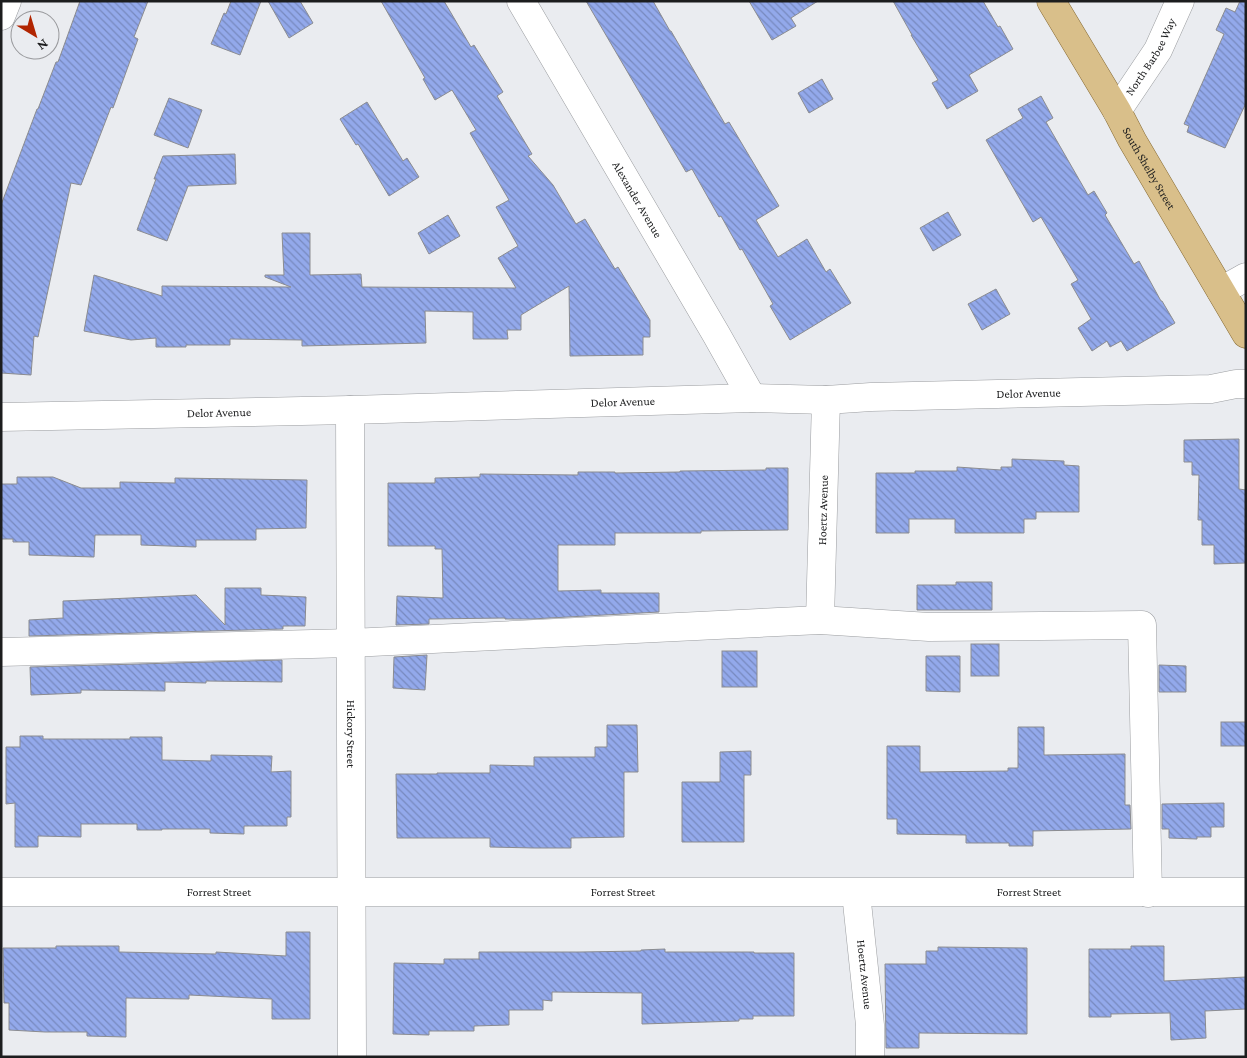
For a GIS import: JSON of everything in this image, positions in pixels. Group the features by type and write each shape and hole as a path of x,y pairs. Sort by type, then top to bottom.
{"main road":[{"name":"South Shelby Street","path":"1051,1 1246,334"}],"street":[{"path":"1,16 7,1"},
{"name":"Alexander Avenue","path":"521,1 752,398"},
{"name":"North Barbee Way","path":"1117,111 1158,50 1180,1"},
{"path":"1221,291 1246,277"},
{"name":"Delor Avenue","path":"1,417 350,410 752,398 826,400 871,397 1211,389 1246,384"},
{"name":"Hoertz Avenue","path":"820,620 826,400"},
{"name":"Hickory Street","path":"350,410 352,1057"},
{"path":"1,652 350,644 820,620 930,627 1142,625 1148,893"},
{"name":"Forrest Street","path":"1,892 1246,892"},
{"name":"Hoertz Avenue","path":"856,893 870,1025 870,1057"}],"building":[{"path":"80,1 148,1 134,37 138,39 113,108 111,107 81,185 71,183 38,337 34,336 31,375 1,373 1,205 37,109 60,56"},
{"path":"231,1 261,1 240,55 211,44"},
{"path":"268,1 300,1 313,23 289,38"},
{"path":"381,1 444,1 471,47 474,45 503,92 497,96 532,154 528,156 553,185 576,224 585,219 615,269 618,267 650,320 650,337 643,337 643,355 570,356 569,286 521,315 521,330 507,330 508,339 473,339 473,312 425,311 426,343 302,346 302,340 230,339 230,345 156,347 156,338 131,340 84,331 94,275 162,296 162,286 291,287 265,277 265,275 284,275 282,233 310,233 310,275 361,274 362,287 516,288 498,258 518,246 496,207 509,200 470,133 476,130 452,90 435,100 423,79 425,78"},
{"path":"586,1 653,1 725,124 729,122 779,206 756,220 778,257 807,239 826,272 830,269 851,303 790,340 770,306 773,304 742,249 740,250 721,216 719,217 692,169 686,172"},
{"path":"749,1 818,1 791,18 796,26 772,40"},
{"path":"893,1 983,1 1013,49 969,75 978,91 947,109 932,83 938,80"},
{"path":"1240,1 1246,1 1246,103 1225,148 1187,132 1189,126 1184,124 1224,34 1216,30 1226,8 1235,12"},
{"path":"822,79 833,99 809,113 798,93"},
{"path":"1041,96 1053,118 1046,122 1088,195 1094,191 1107,213 1105,215 1134,264 1139,261 1175,323 1127,351 1121,341 1110,347 1107,341 1092,351 1078,328 1091,319 1071,284 1078,280 1041,217 1033,222 986,140 1023,118 1018,109"},
{"path":"169,98 202,110 188,148 154,135"},
{"path":"367,102 403,161 407,158 419,177 389,196 358,144 356,145 340,119"},
{"path":"235,154 236,184 188,186 167,241 137,230 163,156"},
{"path":"948,212 961,235 933,251 920,228"},
{"path":"448,215 460,236 429,254 418,233"},
{"path":"996,289 1010,314 982,330 968,304"},
{"path":"1239,439 1239,489 1246,490 1246,563 1214,564 1214,545 1202,545 1202,520 1198,520 1199,475 1192,475 1192,462 1184,462 1184,440"},
{"path":"1012,459 1064,461 1064,465 1079,466 1079,512 1036,512 1036,519 1024,519 1024,533 955,533 955,519 909,519 909,533 876,533 876,473 957,471 957,467 1001,470 1001,467 1012,467"},
{"path":"766,468 788,468 788,530 615,533 615,545 558,545 558,591 601,590 601,593 659,593 659,612 531,619 429,619 429,624 396,625 397,596 443,598 442,549 435,549 435,546 388,546 388,483 435,483 435,478 480,477 480,474 578,475 578,472 680,472 766,470"},
{"path":"17,477 53,477 81,488 120,488 120,482 175,483 175,478 307,480 306,528 256,529 256,540 196,540 196,547 141,545 141,535 95,535 94,557 29,555 29,542 13,542 13,539 1,539 1,484 17,484"},
{"path":"956,582 992,582 992,610 917,610 917,585 956,585"},
{"path":"225,588 261,588 261,595 306,597 305,626 283,626 283,629 29,636 29,620 63,618 63,601 196,595 225,625"},
{"path":"971,644 999,644 999,676 971,676"},
{"path":"722,651 757,651 757,687 722,687"},
{"path":"427,655 425,690 393,688 394,657"},
{"path":"926,656 960,656 960,692 926,691"},
{"path":"282,660 282,682 165,682 165,691 81,690 81,693 31,695 30,667"},
{"path":"1159,665 1186,666 1186,692 1159,692"},
{"path":"1221,722 1246,722 1246,746 1221,746"},
{"path":"607,725 637,725 638,772 624,772 624,837 571,838 571,848 490,847 490,838 397,838 396,774 490,773 490,765 534,766 534,757 595,757 595,747 607,747"},
{"path":"1018,727 1044,727 1044,755 1125,754 1125,805 1130,805 1131,829 1033,831 1033,846 1009,846 1009,843 966,843 966,835 897,834 897,819 887,819 887,746 920,746 920,772 1008,771 1008,768 1018,768"},
{"path":"20,736 43,736 43,739 162,737 162,760 211,761 211,755 272,756 271,772 291,771 291,817 287,817 287,826 244,826 244,834 210,833 210,829 137,830 137,824 81,824 81,837 38,836 38,847 15,847 15,803 6,804 6,747 20,747"},
{"path":"751,751 751,775 744,775 744,842 682,842 682,782 720,782 720,752"},
{"path":"1224,803 1224,827 1211,827 1211,837 1197,837 1197,839 1169,838 1169,829 1162,829 1162,804"},
{"path":"286,932 310,932 310,1019 272,1019 272,999 189,995 189,999 126,998 126,1037 87,1036 87,1032 9,1030 9,1003 4,1003 3,948 119,946 119,952 216,954 216,952 286,956"},
{"path":"1131,946 1164,946 1164,981 1246,977 1246,1009 1205,1011 1206,1038 1171,1040 1170,1013 1111,1014 1111,1017 1089,1017 1089,949 1131,949"},
{"path":"938,947 1027,948 1027,1034 919,1033 919,1048 886,1048 885,964 926,964 926,951 938,951"},
{"path":"665,949 665,952 794,953 794,1016 753,1016 753,1019 739,1019 739,1021 642,1024 642,993 552,992 552,1001 543,1000 543,1010 509,1010 509,1025 474,1026 474,1031 429,1031 429,1035 393,1034 394,963 444,964 444,959 479,959 479,952 580,952"}]}
